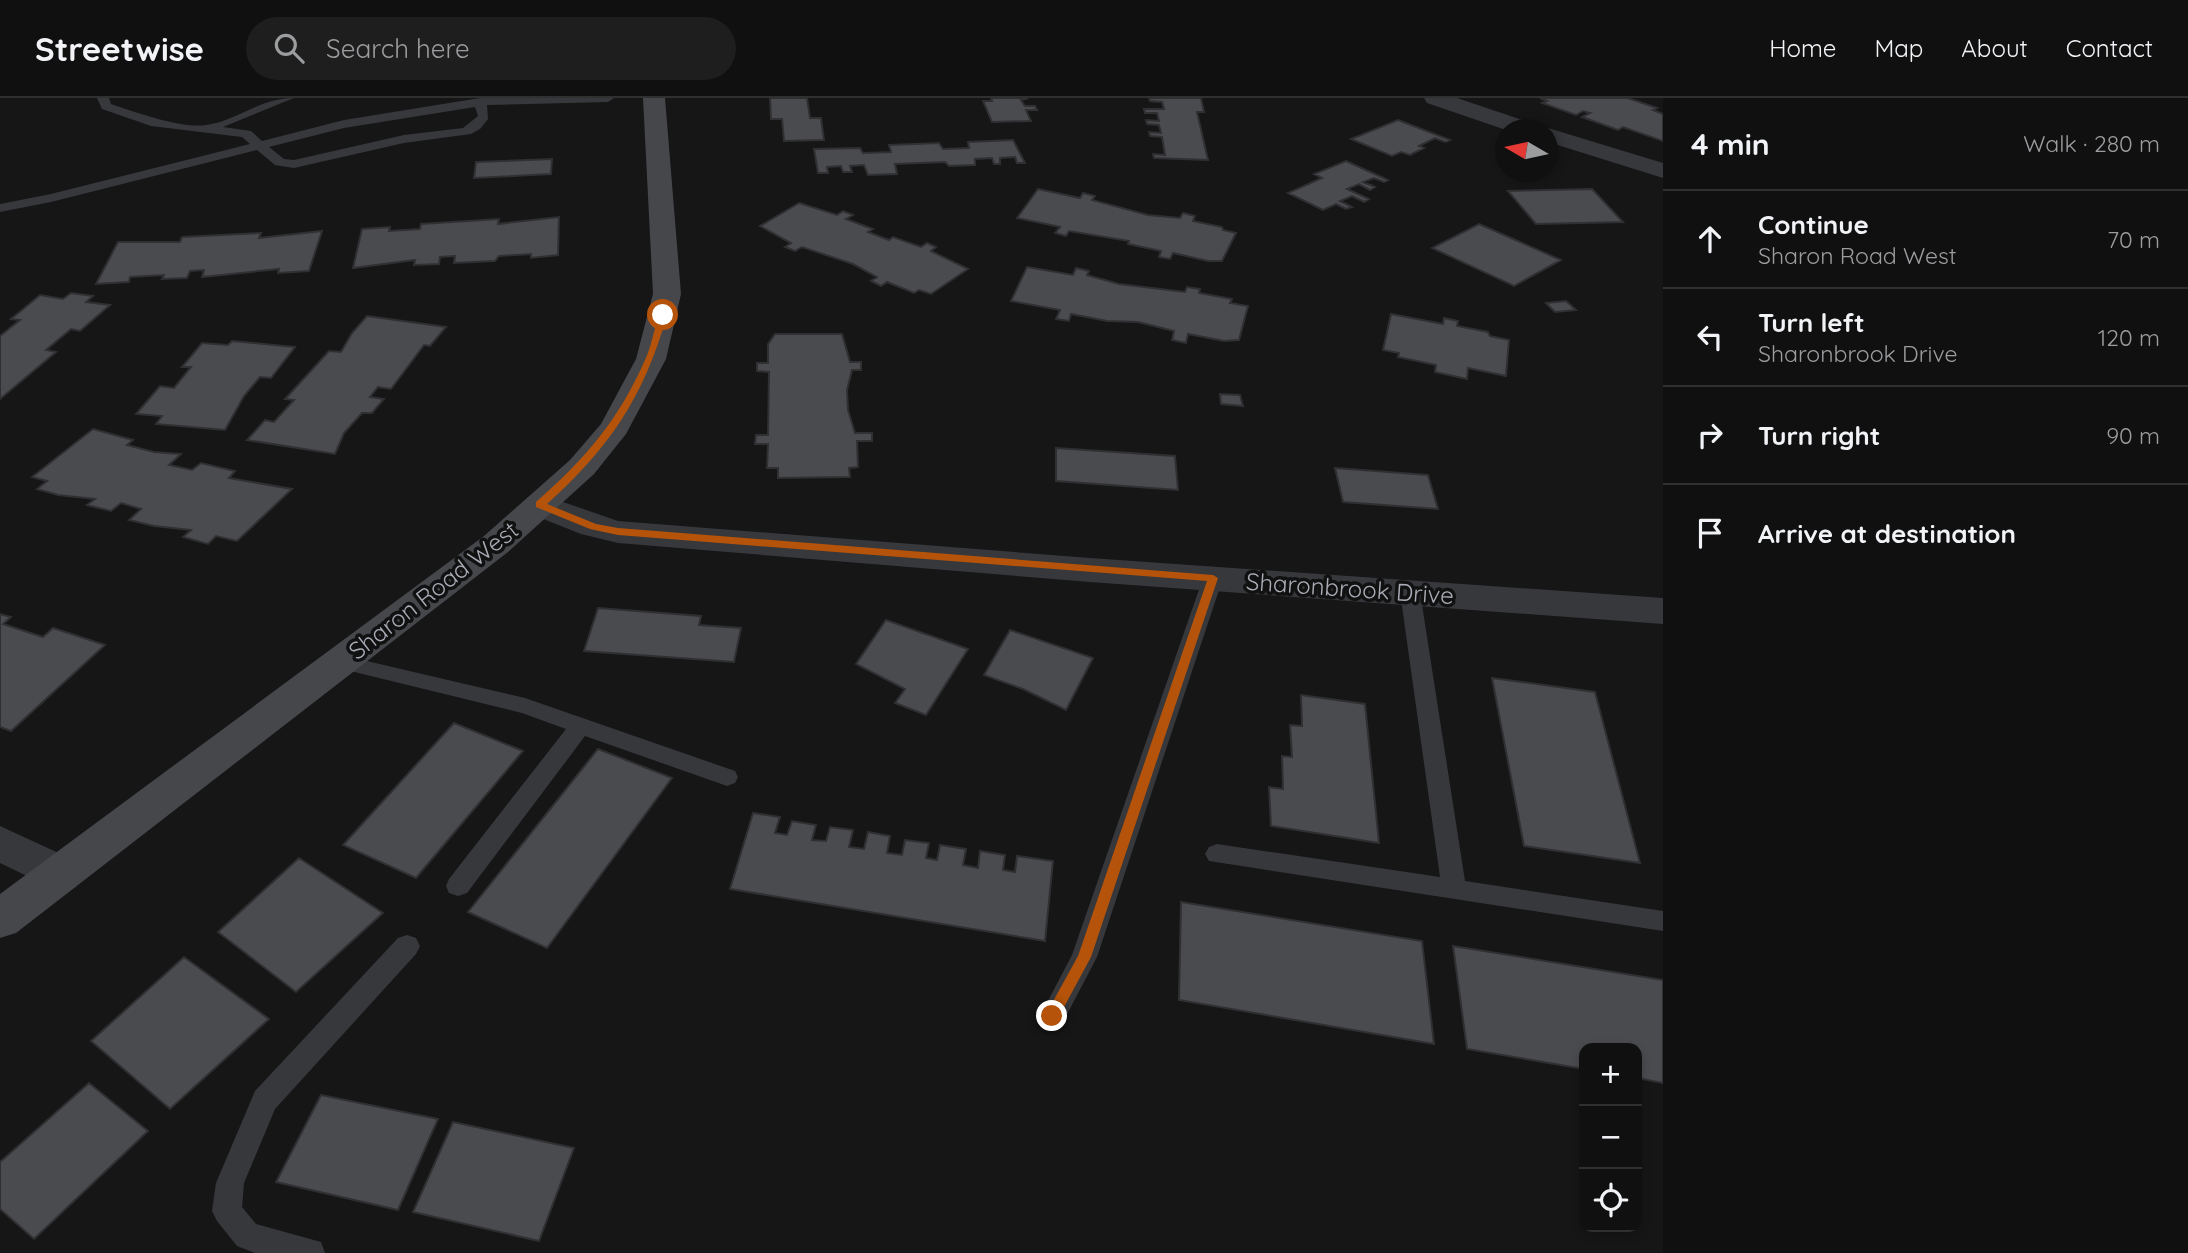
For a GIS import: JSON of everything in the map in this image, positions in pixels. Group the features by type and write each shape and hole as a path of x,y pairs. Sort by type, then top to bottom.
{"main road":[{"name":"Sharon Road West","path":"0,919 496,544 582,467 615,427 650,359 667,294 654,98"}],"street":[{"path":"1435,98 1497,119"},
{"path":"1558,138 1663,171"},
{"name":"Sharonbrook Drive","path":"540,505 593,526 618,531 1663,611"},
{"path":"0,843 60,874"}],"lane":[{"path":"103,98 106,106 126,116 151,122 246,134 263,145 280,162 294,164 404,139 466,131 476,126 484,116 486,100"},
{"path":"208,128 288,98"},
{"path":"0,208 51,198 344,124 486,100 608,98"},
{"path":"1052,1016 1084,957 1213,578"},
{"path":"1410,592 1454,890"},
{"path":"341,662 525,706 727,777"},
{"path":"458,886 580,725"},
{"path":"1217,854 1663,921"},
{"path":"310,1253 247,1236 227,1211 230,1183 264,1100 407,946"}],"building":[{"path":"770,98 807,98 810,118 821,118 824,140 784,141 782,119 771,119"},
{"path":"991,98 1028,98 1021,100 1025,106 1035,106 1037,110 1026,110 1031,121 992,122 983,101 992,101"},
{"path":"1149,98 1201,98 1204,112 1197,112 1208,160 1154,158 1153,154 1165,155 1162,137 1150,136 1149,132 1161,133 1159,125 1147,124 1146,120 1159,121 1157,113 1145,113 1144,109 1164,109 1162,102 1150,101"},
{"path":"1540,98 1628,98 1657,108 1653,110 1663,114 1663,141 1623,127 1618,130 1582,117 1590,113 1583,111 1576,115 1542,103 1547,101"},
{"path":"1398,120 1450,140 1445,142 1435,138 1419,146 1424,148 1410,155 1401,152 1392,156 1351,139"},
{"path":"1013,140 1025,163 1017,163 1015,157 1000,158 1000,164 994,164 992,158 975,159 975,165 949,166 945,162 895,164 897,174 868,175 864,165 850,166 852,172 843,172 841,166 827,167 828,173 818,173 814,149 860,148 863,153 891,152 889,145 939,143 943,149 969,148 968,142"},
{"path":"552,159 551,174 474,178 476,162"},
{"path":"1346,161 1388,180 1384,182 1374,178 1363,182 1375,187 1370,190 1359,184 1347,189 1369,199 1364,202 1352,196 1340,201 1352,207 1346,209 1336,204 1323,210 1288,193 1322,178 1314,174"},
{"path":"1038,189 1080,198 1083,193 1095,196 1092,200 1148,215 1180,218 1183,213 1195,216 1193,221 1236,233 1222,261 1208,261 1173,253 1170,259 1159,257 1161,251 1128,244 1129,241 1069,231 1066,236 1055,233 1060,227 1017,218"},
{"path":"1592,189 1623,222 1536,224 1508,191"},
{"path":"799,203 837,215 843,211 853,215 846,219 873,229 868,232 889,240 893,237 921,247 927,243 936,247 931,251 968,269 931,294 919,290 914,293 887,282 881,286 871,281 877,277 853,264 802,247 795,251 785,247 791,243 760,226"},
{"path":"559,217 558,255 531,258 531,254 499,256 495,261 454,263 455,256 440,257 439,264 414,265 415,260 353,268 362,229 390,227 389,231 420,229 421,224 499,219 498,224"},
{"path":"1479,224 1561,260 1514,286 1432,248"},
{"path":"322,231 309,271 278,273 279,269 202,277 204,270 190,271 187,278 162,279 164,275 130,277 129,282 96,284 118,242 180,242 182,237 261,233 259,238"},
{"path":"1027,267 1073,275 1076,268 1089,271 1087,275 1119,284 1185,292 1187,287 1200,289 1199,293 1232,299 1230,303 1248,306 1239,340 1224,341 1188,334 1186,343 1172,340 1174,331 1138,322 1107,321 1071,314 1069,321 1056,319 1060,310 1011,301"},
{"path":"71,293 93,296 86,302 110,305 80,331 71,329 46,350 56,352 0,399 0,336 20,320 11,319 40,295 63,299"},
{"path":"1566,301 1576,310 1555,312 1546,303"},
{"path":"1391,314 1443,324 1444,318 1458,321 1457,326 1488,332 1490,336 1509,340 1506,376 1468,368 1467,379 1435,372 1436,365 1398,357 1399,353 1383,350"},
{"path":"367,316 446,327 430,346 424,345 391,389 378,387 370,397 384,399 372,413 362,413 344,433 335,454 247,440 265,420 274,422 294,400 285,399 329,351 341,352 352,333"},
{"path":"775,334 842,334 850,362 861,362 861,370 852,370 847,390 848,410 855,433 872,433 872,441 857,441 858,467 849,468 850,477 778,478 778,468 767,468 768,444 755,444 756,435 768,435 769,372 757,371 757,363 768,363 768,344"},
{"path":"232,341 295,347 271,378 260,377 244,396 225,430 156,424 162,416 136,414 160,386 174,388 191,367 182,367 202,343 228,345"},
{"path":"1220,394 1240,395 1243,406 1221,404"},
{"path":"93,429 133,440 127,445 154,452 181,454 169,465 192,470 201,463 235,471 229,478 292,489 237,541 216,536 208,544 183,537 191,530 129,520 141,509 121,503 111,511 87,505 95,499 58,495 37,489 47,481 32,477"},
{"path":"1056,448 1175,456 1178,490 1056,481"},
{"path":"1335,468 1428,475 1438,509 1343,502"},
{"path":"598,608 701,616 699,625 741,628 734,662 584,651"},
{"path":"0,614 11,617 3,624 43,637 53,628 105,645 11,731 0,727"},
{"path":"886,620 968,649 926,715 895,703 905,689 856,664"},
{"path":"1010,630 1093,658 1066,710 1023,689 984,675"},
{"path":"1492,678 1595,692 1640,863 1524,846"},
{"path":"1301,695 1365,704 1379,843 1271,826 1269,787 1283,789 1282,756 1292,757 1290,725 1302,726"},
{"path":"454,723 523,751 416,878 343,845"},
{"path":"598,749 672,778 547,948 468,912"},
{"path":"753,813 780,817 775,833 787,835 792,821 816,825 812,840 826,841 830,827 853,830 849,847 864,849 868,832 890,836 887,853 902,855 905,840 929,843 926,858 937,860 940,845 966,849 963,865 978,868 980,851 1005,855 1003,870 1015,872 1017,856 1053,861 1045,941 730,889"},
{"path":"299,858 383,913 296,992 218,932"},
{"path":"1181,902 1422,941 1434,1044 1179,1000"},
{"path":"1453,946 1663,980 1663,1083 1642,1079 1642,1043 1579,1043 1579,1068 1467,1049"},
{"path":"184,957 269,1019 170,1109 91,1041"},
{"path":"89,1083 148,1131 34,1239 0,1209 0,1162"},
{"path":"321,1095 438,1119 398,1210 276,1182"},
{"path":"453,1122 574,1148 539,1241 413,1212"}],"route":[{"path":"663,315 650,359 615,427 582,467 540,505 593,526 618,531 776,546 1213,578 1084,957 1052,1016"}]}
